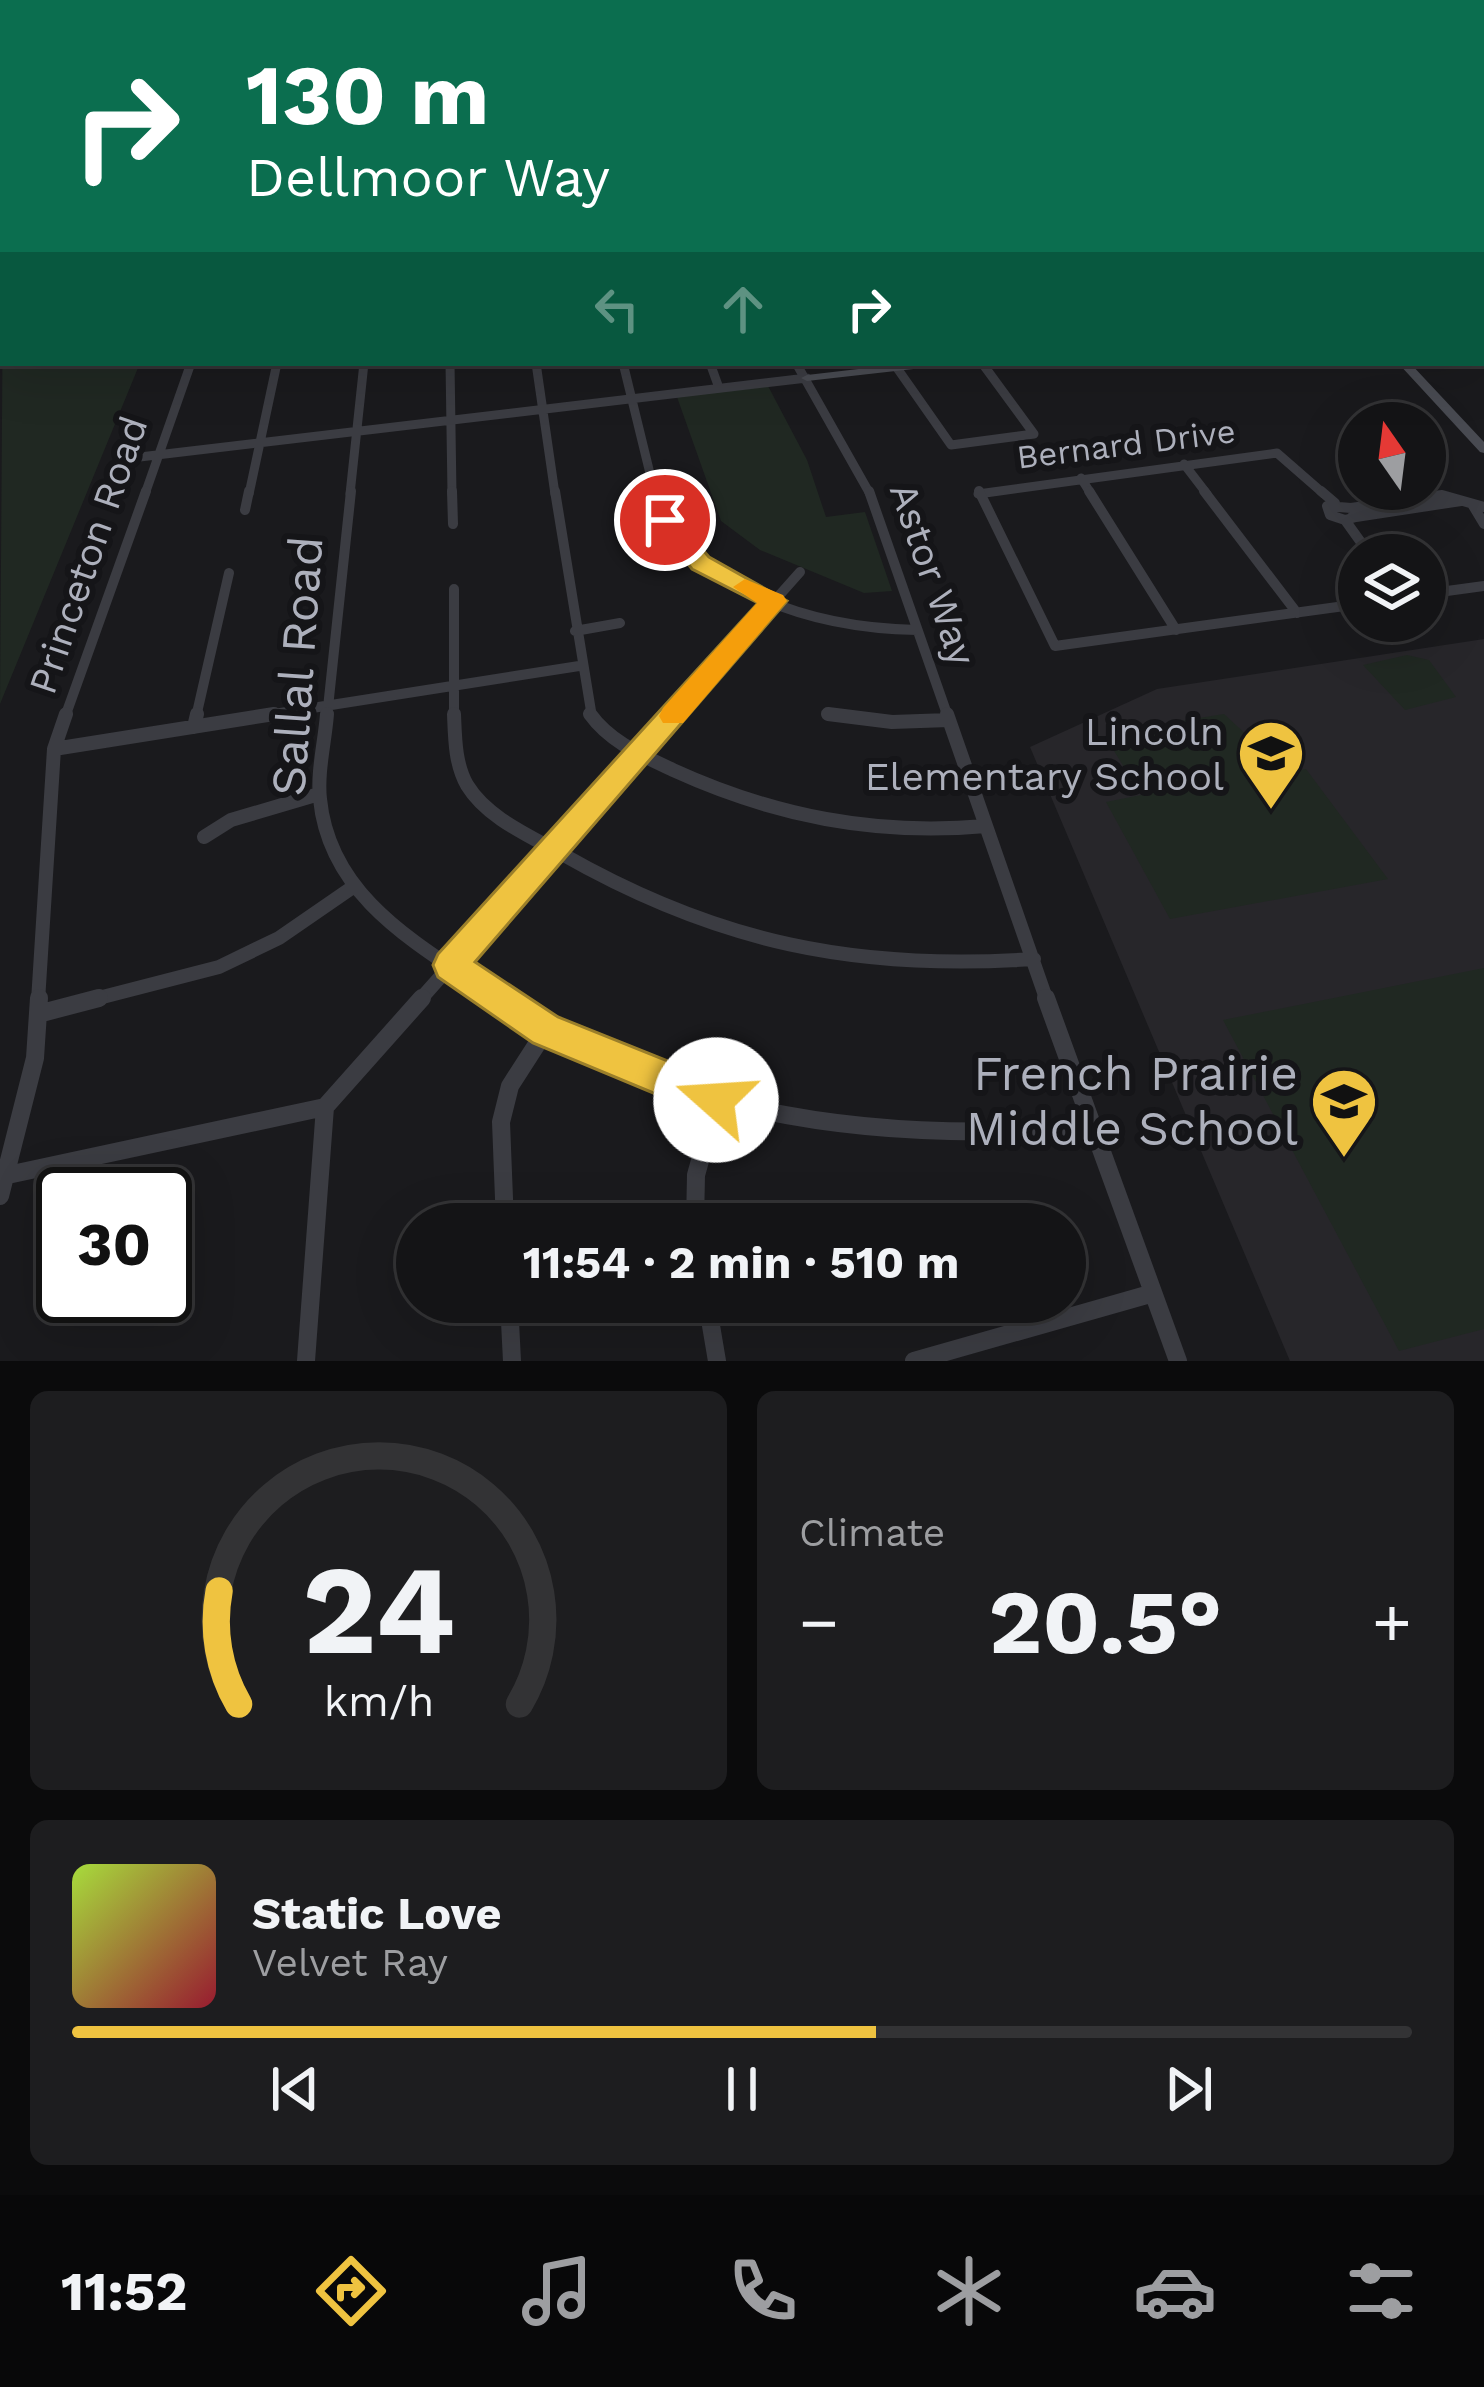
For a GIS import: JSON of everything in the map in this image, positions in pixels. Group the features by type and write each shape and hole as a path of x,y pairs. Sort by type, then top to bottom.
{"main road":[{"path":"807,378 915,366"},
{"path":"1407,366 1484,449"}],"street":[{"name":"Princeton Road","path":"0,1196 32,1083 55,749 189,366"},
{"path":"245,510 276,366"},
{"name":"Sallal Road","path":"364,366 320,794 332,847 353,887 376,911 546,1030 716,1100 796,1119 892,1132 983,1135 1090,1126"},
{"path":"450,366 453,524"},
{"path":"536,366 590,717 610,736 721,793 803,820 915,832 986,826"},
{"path":"623,366 665,520 676,539 706,568 774,601 849,628 917,630"},
{"path":"711,366 718,388"},
{"name":"Astor Way","path":"798,366 864,476 1090,1126 1178,1361"},
{"path":"898,368 951,445 1034,434 984,366"},
{"path":"123,459 807,378"},
{"name":"Bernard Drive","path":"1177,630 1055,646 977,491 1281,453 1350,515"},
{"path":"1184,464 1297,613"},
{"path":"1081,478 1177,630 1338,607"},
{"path":"1360,534 1350,515 1472,504 1484,524"},
{"path":"3,1176 325,1107 800,572"},
{"path":"194,727 229,573"},
{"path":"1446,591 1484,586"},
{"path":"454,589 458,758 465,782 493,812 665,910 772,946 896,964 1034,959"},
{"path":"575,631 620,623"},
{"path":"55,749 579,666"},
{"path":"827,714 892,722 949,720"},
{"path":"205,837 231,820 320,794"},
{"path":"38,1014 219,967 279,938 353,887"},
{"path":"504,1203 501,1122 510,1086 546,1030"},
{"path":"695,1203 696,1175 716,1100"},
{"path":"306,1361 325,1107"},
{"path":"914,1361 1150,1294"},
{"path":"510,1323 512,1361"},
{"path":"710,1323 716,1361"}],"shaded area":[{"path":"2,366 139,366 0,704"},
{"path":"768,386 807,460 826,517 865,512 892,591 864,593 760,550 721,521 677,397"},
{"path":"1484,639 1484,1361 1290,1361 1030,747 1157,689"},
{"path":"1407,655 1429,660 1456,697 1405,710 1363,665"},
{"path":"1224,714 1250,738 1270,775 1306,769 1388,879 1170,919 1106,802 1141,795 1108,741 1113,732"},
{"path":"1484,968 1484,1329 1399,1351 1223,1020"}],"slow traffic":[{"path":"673,716 774,601 745,587"}],"place":[{"name":"Lincoln Elementary School","path":"1271,812"},
{"name":"French Prairie Middle School","path":"1344,1160"}],"route":[{"path":"665,520 700,563 774,601 450,965 546,1030 716,1100"}]}
